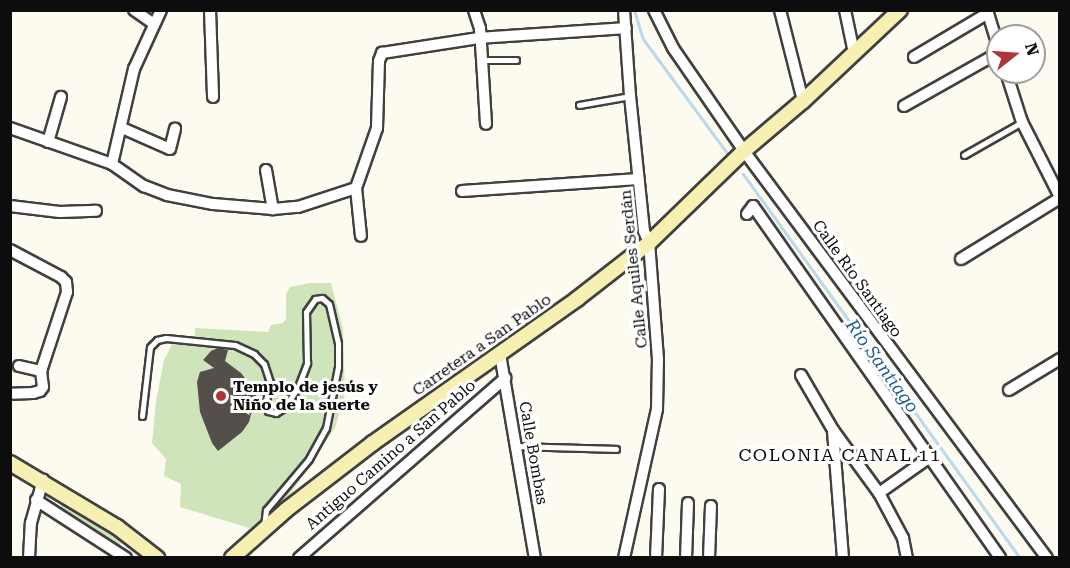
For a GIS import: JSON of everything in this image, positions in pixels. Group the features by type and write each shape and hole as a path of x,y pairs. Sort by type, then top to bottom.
{"main road":[{"path":"744,151 803,101 900,10"},
{"name":"Carretera a San Pablo","path":"232,558 286,510 390,430 500,354 649,243 744,151"},
{"path":"10,463 44,480 117,527 157,558"}],"street":[{"path":"134,10 154,24"},
{"path":"112,164 134,69 160,10"},
{"path":"210,10 213,97"},
{"path":"474,10 478,17 486,124"},
{"name":"Calle Aquiles Serdán","path":"624,10 630,96 644,231 649,243 658,359 657,410 624,558"},
{"name":"Calle Río Santiago","path":"654,10 673,48 744,151 1047,558"},
{"path":"780,10 803,101"},
{"path":"844,10 854,53"},
{"path":"914,57 987,12"},
{"path":"361,236 356,188 377,128 379,61 382,53 479,38 626,28"},
{"path":"904,106 986,60"},
{"path":"961,259 1059,197 1022,122 1010,84"},
{"path":"48,142 61,97"},
{"path":"10,128 112,164 135,181 167,195 213,204 273,209 318,203 356,188"},
{"path":"122,128 170,149 175,129"},
{"path":"266,170 273,209"},
{"path":"462,191 639,179"},
{"path":"10,206 60,212 96,211"},
{"path":"747,214 753,206 1000,558"},
{"path":"10,394 40,392 44,387 41,371 67,292 66,282 48,267 14,250"},
{"name":"Calle Bombas","path":"500,354 535,558"},
{"path":"1009,390 1059,359"},
{"path":"19,366 41,371"},
{"path":"801,375 833,430 879,493 903,538 907,558"},
{"name":"Antiguo Camino a San Pablo","path":"300,558 505,378"},
{"path":"833,430 843,558"},
{"path":"879,493 930,457"},
{"path":"29,558 31,523 36,500 44,480"},
{"path":"656,558 659,489"},
{"path":"36,500 126,558"},
{"path":"686,558 688,503"},
{"path":"709,558 711,506"}],"lane":[{"path":"480,60 516,60"},
{"path":"579,105 630,96"},
{"path":"964,155 1022,122"},
{"path":"142,416 150,347 157,340 166,338 236,345 254,354 264,364 270,382 266,401 268,411 276,413 285,407 298,387 307,363 306,312 315,299 322,298 330,304 334,317 338,355 326,428 309,459 266,510 264,530"},
{"path":"516,446 616,449"}],"green space":[{"path":"310,283 331,283 343,329 345,394 335,428 282,506 256,530 180,507 181,484 164,476 166,459 152,443 156,401 164,360 174,340 195,340 195,328 268,332 271,325 283,323 286,319 286,294 290,287"},
{"path":"64,501 124,539 118,549 58,511"}],"building":[{"name":"Templo de jesús y Niño de la suerte","path":"218,348 228,350 225,361 241,373 253,388 258,389 249,422 242,432 218,451 212,443 200,412 197,382 200,372 214,368 203,360 211,351"}],"waterway":[{"name":"Río Santiago","path":"634,10 643,39 727,153"},
{"name":"Río Santiago","path":"743,174 1020,558"}],"place":[{"name":"Templo de jesús y Niño de la suerte","path":"221,396"}],"district":[{"name":"COLONIA CANAL 11","path":"840,455"}]}
